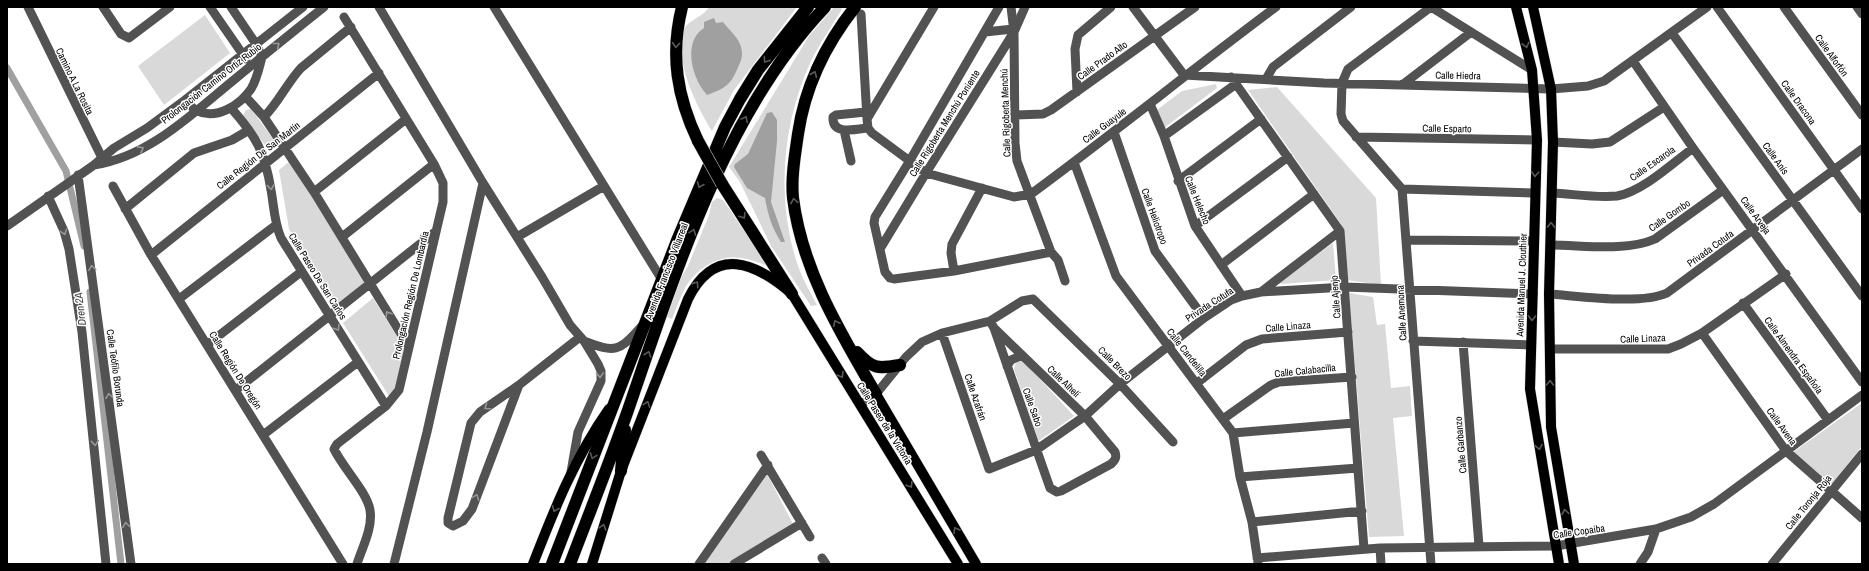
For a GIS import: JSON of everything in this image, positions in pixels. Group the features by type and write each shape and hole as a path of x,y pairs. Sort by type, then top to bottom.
{"highway":[{"path":"682,7 676,38 676,70 686,117 722,184 792,294"},
{"path":"782,38 801,7"},
{"name":"Avenida Francisco Villarreal","path":"552,564 643,325 725,127 740,99 782,38 808,7"},
{"name":"Avenida Francisco Villarreal","path":"570,564 626,417 668,295 696,224 727,154 753,105 780,63 799,36 825,7"},
{"path":"858,11 837,31 821,58 810,83 798,130 793,179 793,197 800,232 810,268 845,340 876,394"},
{"path":"845,340 871,366 884,368 900,365"},
{"path":"621,471 626,417"}],"main road":[{"name":"Avenida Manuel J. Clouthier","path":"1516,7 1532,70 1537,140 1534,193 1530,388 1559,564"},
{"path":"1533,7 1551,88 1553,142 1549,294 1551,427 1574,564"},
{"path":"592,564 621,471 673,336 695,286 702,277 722,265 732,263 746,265 764,273 792,294"},
{"name":"Calle Paseo de la Victoria","path":"792,294 958,564"},
{"name":"Calle Paseo de la Victoria","path":"876,394 976,564"},
{"path":"533,564 570,474 590,436 611,406"},
{"path":"1536,429 1551,427"}],"street":[{"name":"Camino A La Rosita","path":"28,7 100,162"},
{"path":"103,7 121,34 129,38 170,7"},
{"path":"210,7 251,66"},
{"path":"186,100 196,110 212,113 230,108 245,96 255,81 262,57 256,44 231,7"},
{"name":"Prolongación Camino Ortiz Rubio","path":"100,162 186,100 303,7"},
{"name":"Prolongación Camino Ortiz Rubio","path":"100,162 122,158 145,147 196,110 324,7"},
{"path":"379,7 483,183 570,325 582,339 601,371 601,381 578,432 570,474"},
{"path":"494,7 662,280"},
{"path":"867,120 834,116 833,125 837,129 844,130 867,120 934,7"},
{"name":"Calle Rigoberta Menchú Poniente","path":"1000,7 909,162 875,216 874,223 885,272 890,278 954,271 1051,252"},
{"name":"Calle Rigoberta Menchú","path":"1012,7 1017,161 1031,194 1051,252 1058,260 1065,281"},
{"name":"Calle Rigoberta Menchú Poniente","path":"880,249 1013,30 1025,7"},
{"path":"1077,92 1074,49 1078,35 1112,7"},
{"path":"1133,7 1184,75"},
{"name":"Calle Prado Alto","path":"1016,115 1043,114 1077,92 1195,7"},
{"name":"Calle Guayule","path":"1031,194 1150,104 1184,75 1276,7"},
{"path":"1266,79 1273,67 1351,7"},
{"path":"1532,70 1470,33 1431,7 1348,69 1344,74 1342,83 1341,114 1343,121 1356,137 1402,189 1534,193"},
{"name":"Calle Hiedra","path":"1184,75 1233,81 1266,79 1342,83 1534,88 1551,88 1598,83 1633,61 1707,7"},
{"name":"Calle Dracona","path":"1717,7 1862,209"},
{"name":"Calle Alforfón","path":"1784,7 1862,115"},
{"path":"1857,7 1862,14"},
{"path":"858,11 867,120 872,133 909,162 926,173 1014,197 1031,194"},
{"path":"222,24 236,15"},
{"name":"Prolongación Región De Lombardía","path":"344,17 434,164 444,188 443,202 399,390 386,406 338,444 334,449 367,500 371,512 368,534 357,564"},
{"path":"264,117 279,100 301,68 351,27"},
{"path":"985,32 1013,30"},
{"path":"1402,85 1470,33"},
{"name":"Calle Anís","path":"1672,33 1862,296"},
{"name":"Calle Arveja","path":"1633,61 1693,148 1786,274 1862,382"},
{"name":"Calle Región De San Martín","path":"151,255 379,73"},
{"path":"1164,136 1233,81"},
{"name":"Calle Ajenjo","path":"1233,81 1340,231 1364,549"},
{"path":"245,96 264,117 314,192 409,347"},
{"name":"Calle Helecho","path":"1150,104 1164,136 1178,181 1195,226 1242,296"},
{"path":"1553,142 1592,144 1610,142 1664,107"},
{"name":"Calle Paseo De San Carlos","path":"230,108 249,130 261,149 266,163 276,225 281,238 386,406"},
{"path":"314,192 406,119"},
{"path":"1178,181 1261,119"},
{"path":"125,209 194,153 232,140 249,130"},
{"path":"844,130 851,161"},
{"name":"Calle Heliotropo","path":"1114,132 1155,251 1204,318"},
{"name":"Calle Esparto","path":"1356,137 1537,140"},
{"name":"Calle Escarola","path":"1552,193 1606,196 1618,196 1628,193 1693,148"},
{"name":"Privada Cotufa","path":"1549,294 1639,299 1658,297 1666,293 1835,171 1862,149"},
{"path":"1195,226 1288,157"},
{"path":"7,226 100,162"},
{"name":"Calle Candelilla","path":"1074,162 1116,276 1233,433 1240,477 1252,522 1258,561"},
{"path":"342,237 434,164"},
{"name":"Calle Teófilo Borunda","path":"75,178 131,564"},
{"path":"394,564 427,432 483,183"},
{"name":"Calle Región De Oregón","path":"113,186 151,255 344,564"},
{"path":"517,237 604,186"},
{"path":"954,271 951,253 952,244 982,188"},
{"name":"Calle Anemona","path":"1402,189 1431,564"},
{"name":"Calle Gombo","path":"1551,245 1625,246 1647,243 1655,239 1723,190"},
{"path":"52,194 69,248 78,309 95,443 106,564"},
{"path":"1221,265 1314,194"},
{"path":"179,299 276,225"},
{"path":"1261,292 1340,231"},
{"path":"236,390 435,232"},
{"path":"1407,240 1534,241"},
{"path":"208,344 301,272"},
{"name":"Calle Linaza","path":"1550,349 1668,349 1702,333 1786,274"},
{"name":"Privada Cotufa","path":"989,469 1036,450 1085,416 1120,384 1204,318 1231,300 1242,296 1261,292 1345,287 1533,294"},
{"name":"Calle Brezo","path":"992,325 1022,301 1033,299 1038,302 1120,384 1173,442"},
{"name":"Calle Almendra Española","path":"1743,303 1828,420"},
{"path":"582,339 603,348 617,348 630,340 643,325"},
{"path":"860,405 876,394 900,365 922,342 942,333 992,325"},
{"name":"Calle Alhelí","path":"992,325 1085,416 1117,456 1115,461 1111,464 1061,491"},
{"name":"Calle Sabo","path":"992,325 1050,488 1056,492 1061,491"},
{"name":"Calle Linaza","path":"1197,383 1246,345 1254,341 1262,339 1348,332"},
{"name":"Calle Azafrán","path":"942,333 989,469"},
{"name":"Calle Avena","path":"1702,333 1786,451 1830,492 1862,518"},
{"path":"519,385 472,509 463,521 453,526 448,523 448,518 471,422 480,412 582,339"},
{"path":"1414,341 1531,345"},
{"name":"Calle Garbanzo","path":"1462,342 1479,546"},
{"path":"1007,366 1011,360 1022,355"},
{"path":"263,435 358,362"},
{"name":"Calle Calabacilla","path":"1223,419 1271,385 1279,382 1352,377"},
{"name":"Calle Copaiba","path":"1258,561 1380,548 1430,546 1556,546 1656,530 1691,517 1714,504 1862,395"},
{"path":"1233,433 1354,423"},
{"name":"Calle Toronja Roja","path":"1772,564 1862,454"},
{"path":"762,455 810,537"},
{"path":"700,562 768,465"},
{"path":"1240,477 1358,468"},
{"path":"1252,522 1362,511"},
{"path":"734,564 802,523"},
{"path":"1640,564 1648,552 1656,530"},
{"path":"1380,548 1381,564"}],"shaded area":[{"path":"709,7 797,7 734,90 712,131 688,83 684,70 681,44 683,32 687,25 703,14"},
{"path":"834,7 840,7 842,9 811,61 801,85 788,135 785,161 786,213 790,238 799,269 817,305 811,306 771,246 740,182 729,167 809,36"},
{"path":"205,15 230,53 164,105 138,66"},
{"path":"714,18 716,23 723,22 736,37 741,47 742,56 736,72 727,85 707,95 697,80 691,51 697,34 704,28 704,22"},
{"path":"1216,84 1217,88 1164,128 1157,110 1182,91"},
{"path":"1277,87 1376,198 1381,285 1347,280 1341,224 1248,90"},
{"path":"251,109 278,146 270,152 243,115 246,110"},
{"path":"772,112 777,120 777,141 771,202 785,242 781,242 775,232 769,216 765,198 747,188 734,167 735,164 748,154 767,113"},
{"path":"290,161 368,289 338,314 289,229 279,170"},
{"path":"717,198 723,200 768,266 748,259 733,257 725,258 709,264 695,275 685,288 672,319 667,317 681,278 688,266 709,215 712,202"},
{"path":"1333,243 1336,280 1281,284 1280,282"},
{"path":"1349,293 1373,297 1377,325 1385,324 1391,388 1410,386 1412,416 1393,418 1404,536 1369,537"},
{"path":"373,298 408,354 392,401 343,323"},
{"path":"1018,361 1023,361 1074,416 1040,440 1038,440 1014,369 1015,364"},
{"path":"1862,403 1862,446 1830,486 1792,453"},
{"path":"767,474 793,524 729,564 704,564"}],"waterway":[{"name":"Dren 2A","path":"7,68 66,171 84,246"},
{"name":"Dren 2A","path":"90,292 121,564"}]}
